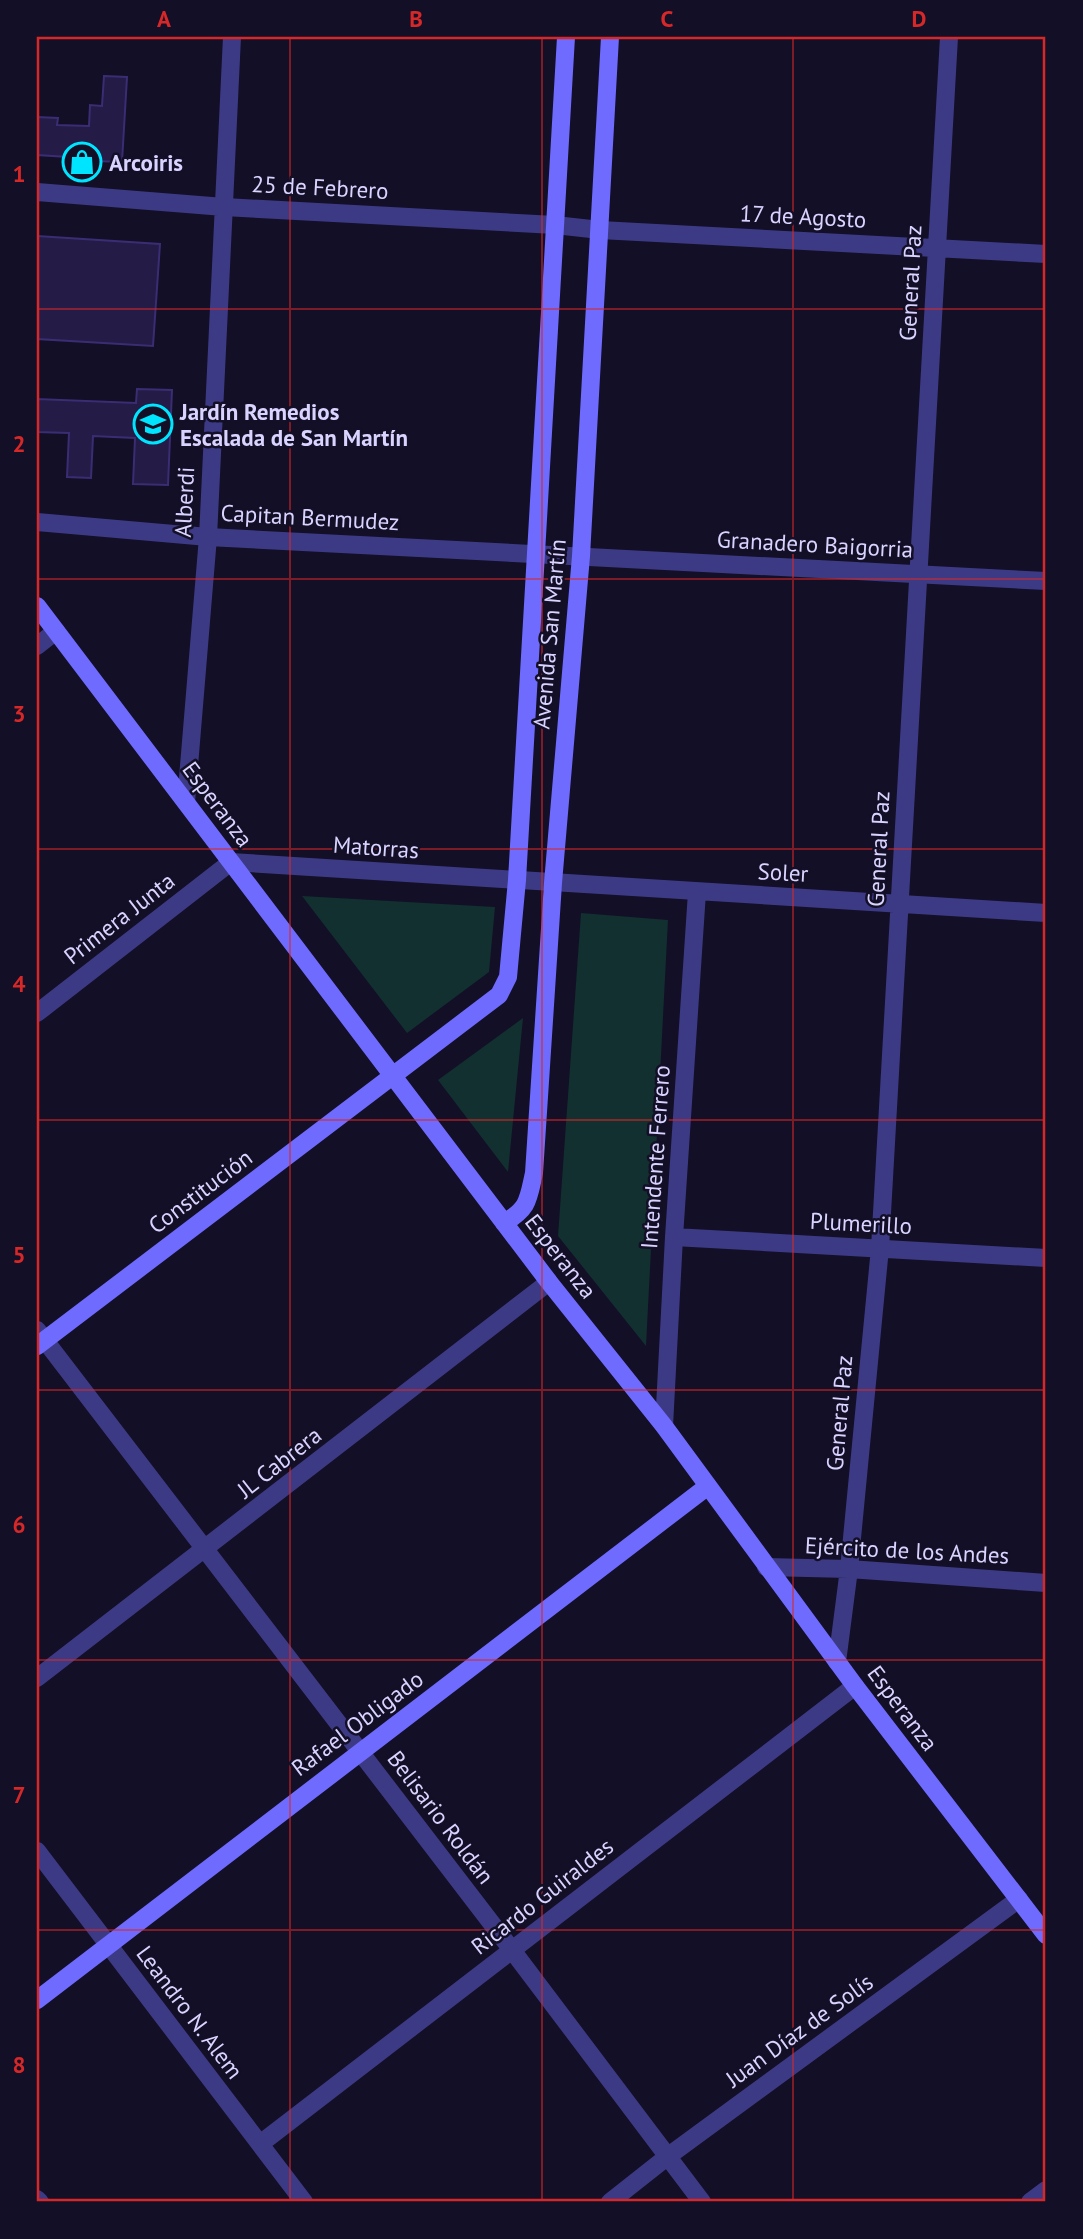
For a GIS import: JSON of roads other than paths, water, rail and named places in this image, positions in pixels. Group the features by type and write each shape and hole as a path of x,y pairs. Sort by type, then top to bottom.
{"main road":[{"name":"Avenida San Martín","path":"393,1076 499,995 508,977 517,880 566,37"},
{"name":"Avenida San Martín","path":"504,1223 519,1214 527,1202 534,1173 553,883 580,556 610,37"},
{"name":"Esperanza","path":"37,606 549,1282 664,1426 836,1662 1019,1899 1039,1917 1046,1935"},
{"name":"Constitución","path":"39,1338 393,1076"},
{"name":"Rafael Obligado","path":"37,2000 708,1486"}],"street":[{"name":"Alberdi","path":"186,802 208,537 232,37"},
{"name":"General Paz","path":"836,1662 849,1569 880,1248 949,37"},
{"name":"25 de Febrero","path":"37,192 600,230"},
{"name":"17 de Agosto","path":"600,230 1046,254"},
{"name":"Capitan Bermudez","path":"37,522 208,537 580,556"},
{"name":"Granadero Baigorria","path":"580,556 1046,581"},
{"path":"37,646 56,631"},
{"name":"Matorras","path":"231,862 517,880"},
{"name":"Primera Junta","path":"37,1013 231,862"},
{"name":"Soler","path":"517,880 1046,913"},
{"name":"Intendente Ferrero","path":"664,1426 697,892"},
{"name":"Plumerillo","path":"674,1237 1046,1258"},
{"name":"JL Cabrera","path":"37,1678 549,1282"},
{"name":"Belisario Roldán","path":"39,1338 512,1950 702,2202"},
{"name":"Ejército de los Andes","path":"766,1567 849,1569 1046,1583"},
{"name":"Ricardo Guiraldes","path":"260,2144 855,1686"},
{"name":"Leandro N. Alem","path":"37,1851 303,2202"},
{"name":"Juan Díaz de Solís","path":"610,2202 667,2157 1019,1899"},
{"path":"1030,2202 1046,2190"}],"place":[{"name":"Arcoiris","path":"82,162"},
{"name":"Jardín Remedios Escalada de San Martín","path":"153,424"}]}
